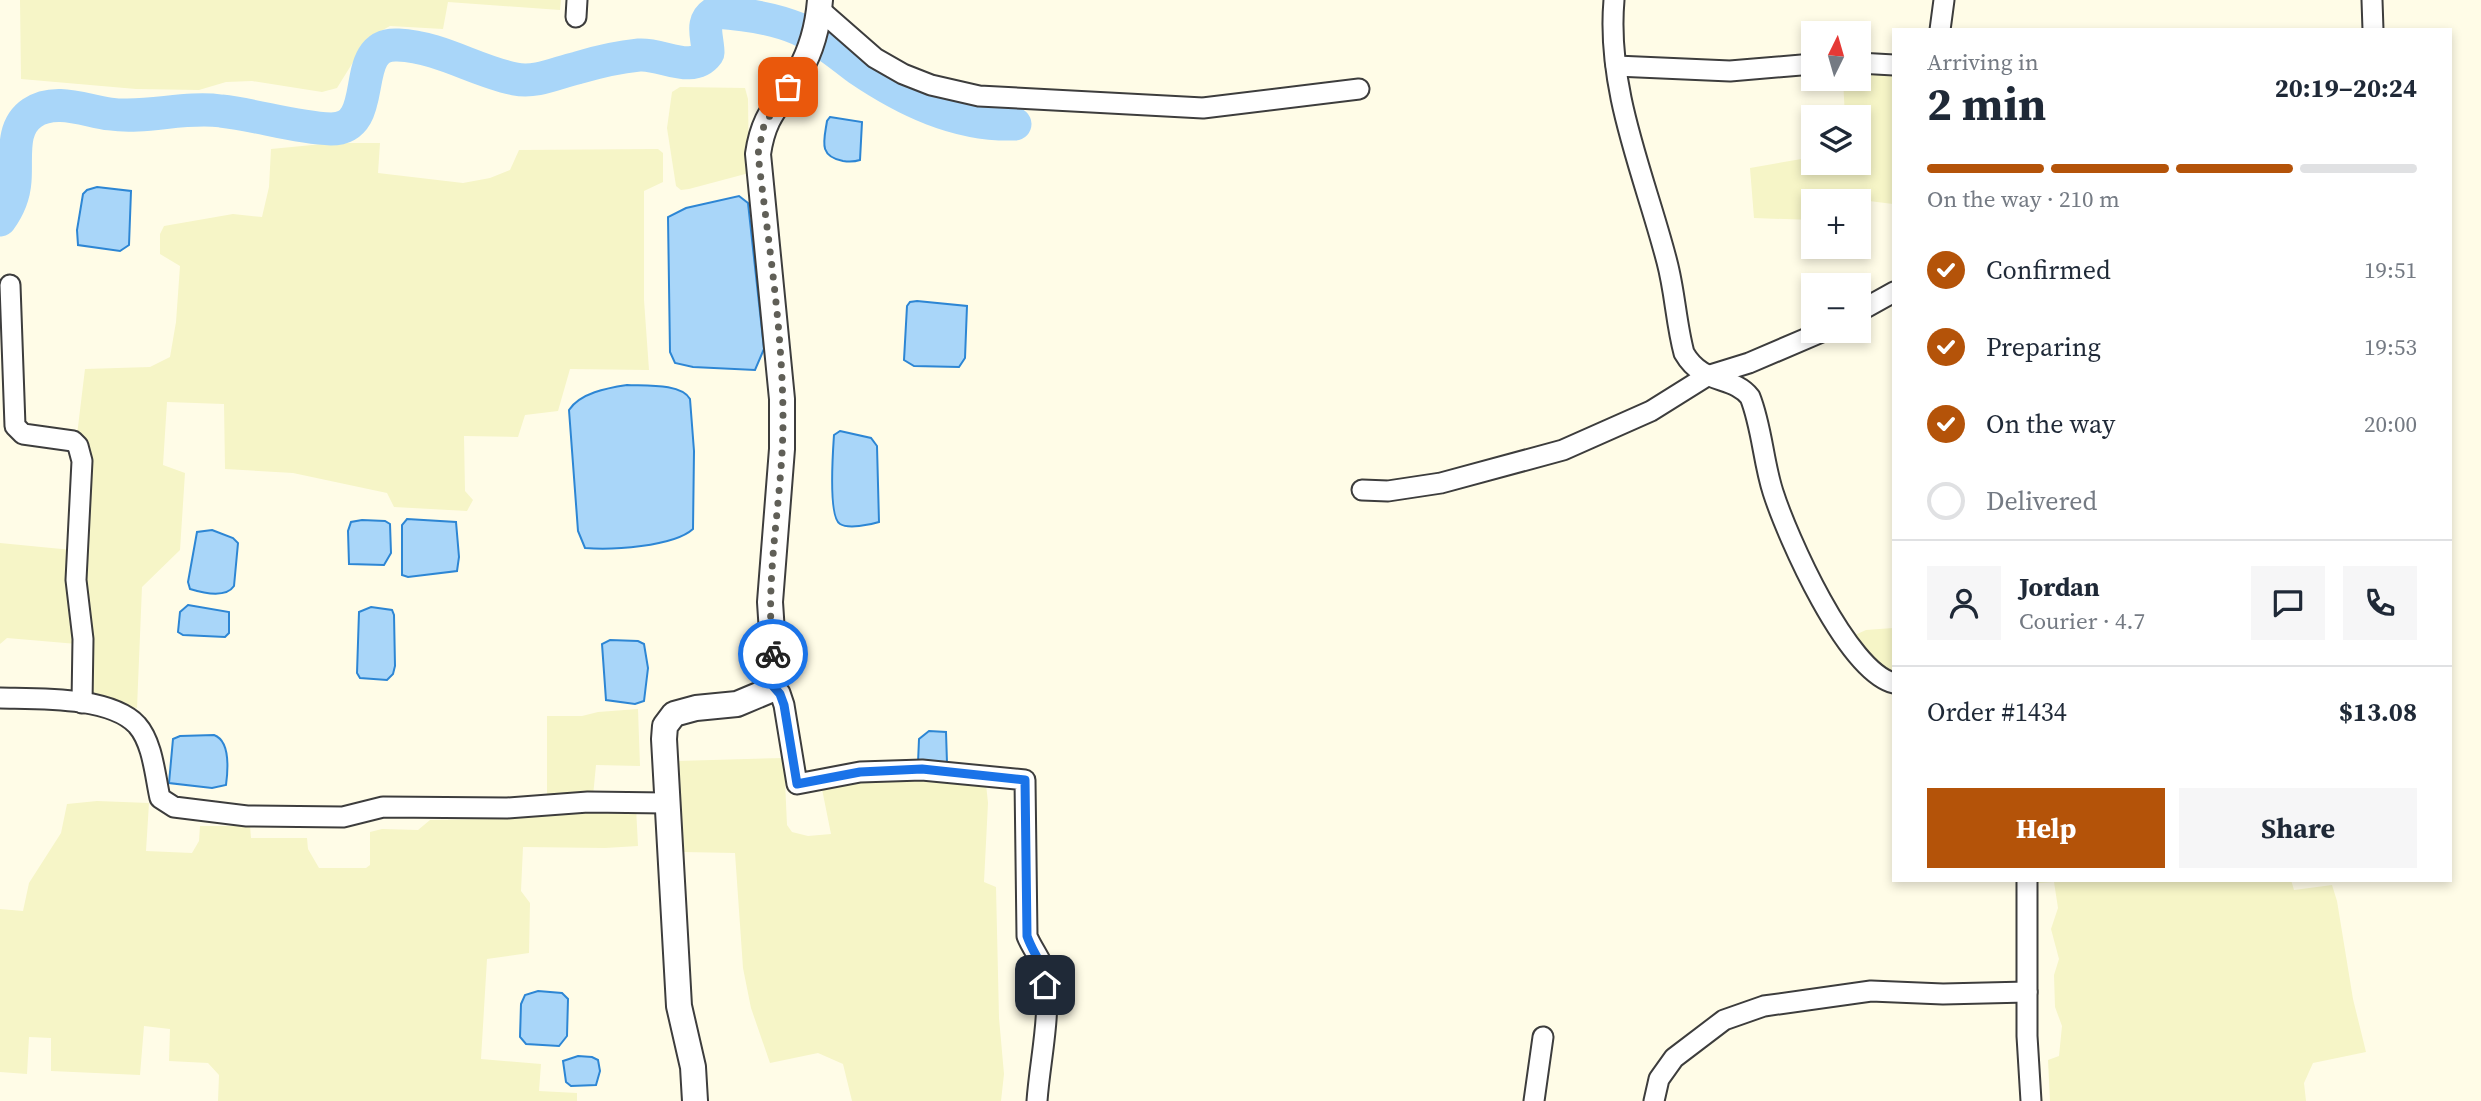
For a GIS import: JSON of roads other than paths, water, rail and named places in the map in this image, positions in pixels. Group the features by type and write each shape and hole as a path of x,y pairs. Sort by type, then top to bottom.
{"street":[{"path":"1614,0 1612,47 1636,158 1668,266 1684,353 1691,364 1707,376 1742,389 1750,397 1774,494 1802,562 1825,606 1862,663 1877,676 1892,682"},
{"path":"1940,28 1944,0"},
{"path":"2372,0 2372,28"},
{"path":"695,1101 693,1067 679,1006 666,803 665,726 674,714 696,708 737,704 768,691 773,686 770,602 782,449 782,399 758,154 764,125 771,111 808,55 819,10 875,58 903,74 932,85 979,96 1203,108 1359,89"},
{"path":"1871,64 1892,65"},
{"path":"1616,66 1730,72 1801,65"},
{"path":"10,285 15,426 23,434 73,441 78,446 82,461 76,580 83,639 82,703"},
{"path":"1871,305 1892,293"},
{"path":"1362,490 1388,491 1441,483 1563,450 1651,411 1707,376 1749,363 1801,341"},
{"path":"773,686 784,705 797,784 860,772 922,769 1025,780 1027,936 1032,950 1043,965 1045,985 1046,1025 1037,1101"},
{"path":"0,698 82,703 116,711 137,725 148,744 160,798 174,807 247,816 343,817 383,807 507,808 588,802 666,803"},
{"path":"2027,882 2031,1101"},
{"path":"1654,1101 1658,1079 1674,1058 1724,1020 1764,1006 1871,991 1910,994 2027,992"},
{"path":"1534,1101 1543,1037"}],"water":[{"path":"830,117 862,122 860,160 852,162 835,159 826,151 825,135"},
{"path":"97,187 131,191 129,245 120,251 78,245 77,230 83,194"},
{"path":"739,196 748,203 764,349 755,370 693,367 675,363 670,352 668,217 686,208"},
{"path":"910,302 967,306 965,358 959,367 914,366 904,360 907,306"},
{"path":"627,385 671,388 679,390 690,399 694,451 693,529 684,535 657,543 625,548 585,548 578,531 569,410 587,395"},
{"path":"840,431 871,438 877,446 879,522 848,526 840,524 836,519 832,482 833,454 834,435"},
{"path":"407,519 456,522 459,557 457,571 408,577 402,575 402,525"},
{"path":"385,521 390,524 391,553 384,565 349,564 348,531 351,522"},
{"path":"212,530 233,538 238,543 234,586 226,592 208,593 190,589 188,582 197,532"},
{"path":"188,605 229,612 229,633 225,637 183,635 178,632 180,612"},
{"path":"371,607 392,610 394,615 395,666 393,674 387,680 360,678 357,673 359,612"},
{"path":"610,640 638,641 644,644 648,668 644,701 635,704 606,700 602,644"},
{"path":"929,731 946,732 947,763 918,763 919,739"},
{"path":"214,735 226,750 226,785 212,788 169,783 173,739 180,736"},
{"path":"538,991 562,993 568,999 567,1036 559,1046 526,1044 520,1037 521,1004 525,995"},
{"path":"578,1056 598,1060 600,1071 596,1085 571,1086 566,1082 563,1061"}],"waterway":[{"path":"0,220 13,191 17,135 25,119 41,108 60,105 124,115 207,110 331,129 347,125 356,115 373,57 382,48 398,45 414,47 515,79 539,79 600,62 639,55 685,63 694,62 708,53 706,25 716,12 759,17 799,29 893,91 932,109 972,121 1015,124"}]}
